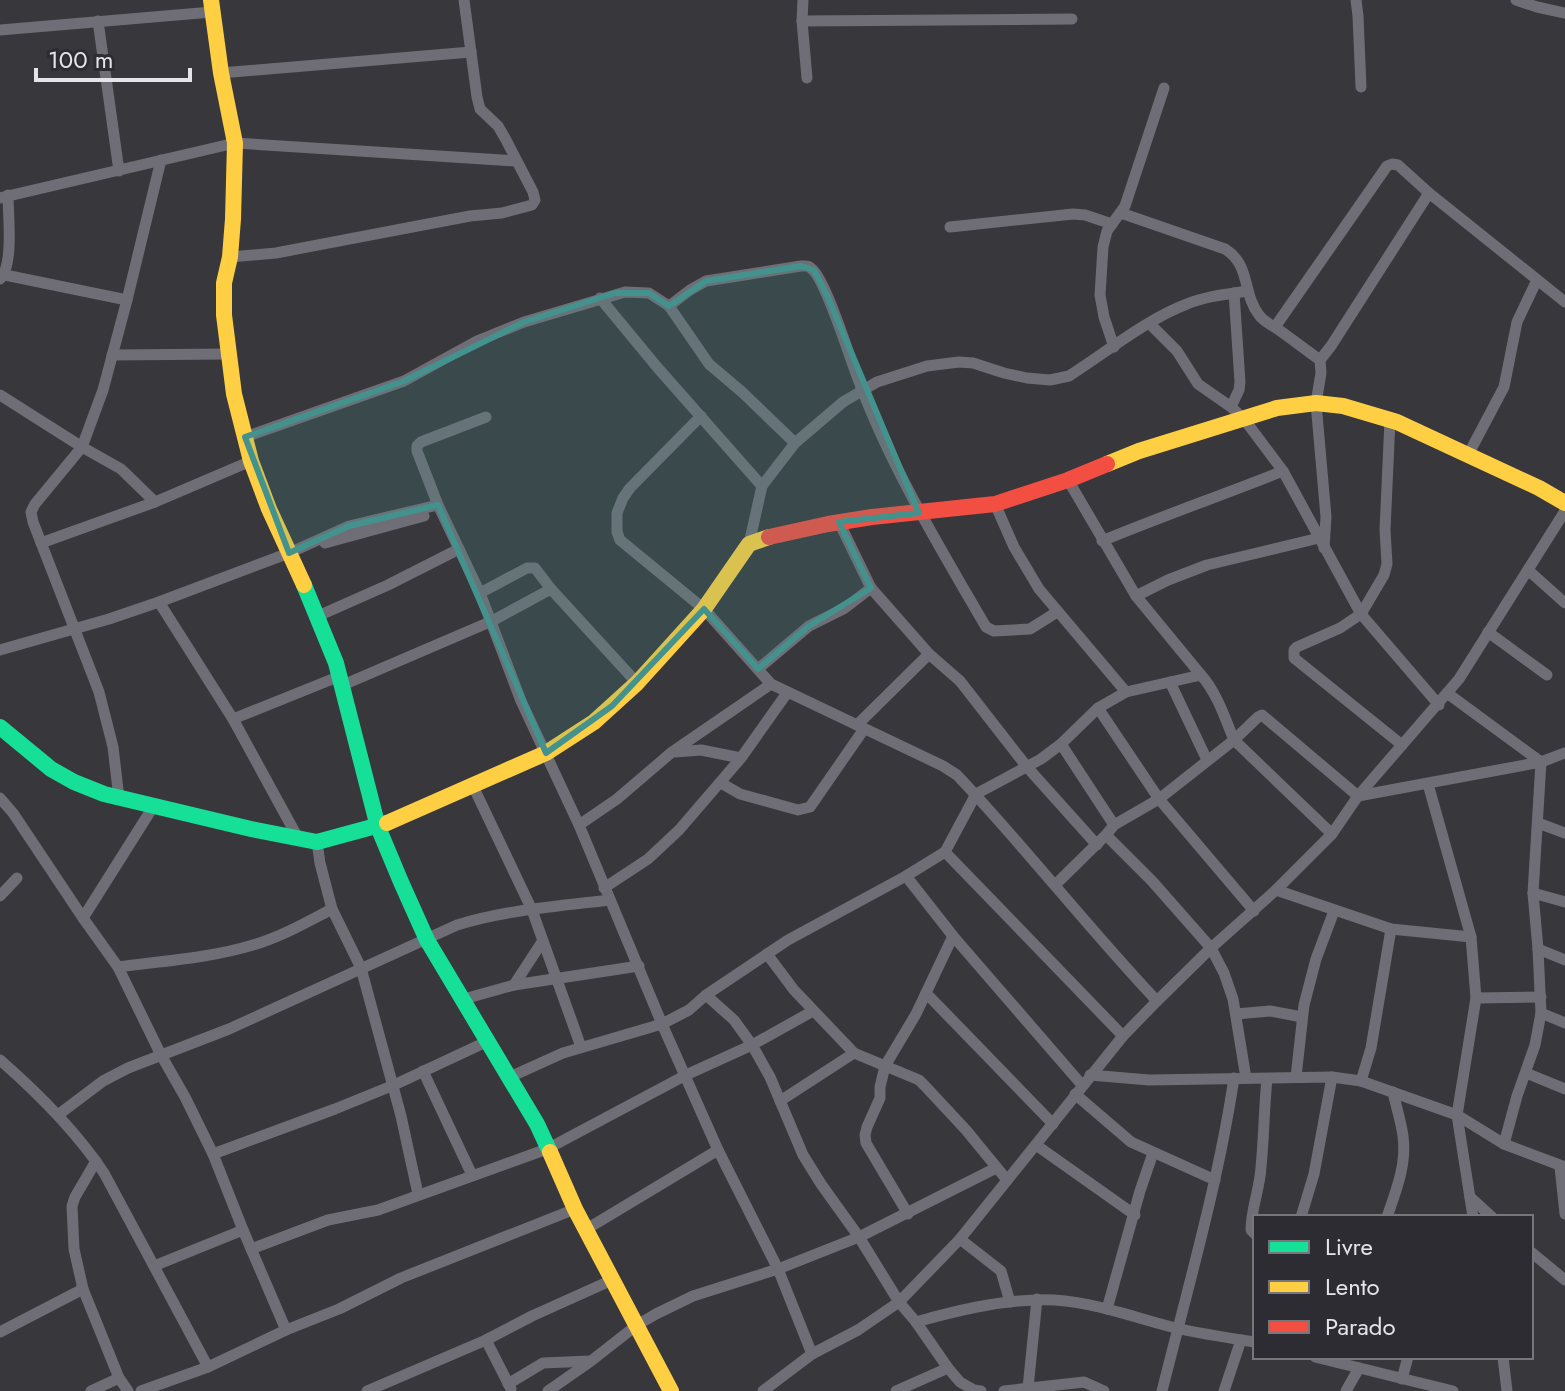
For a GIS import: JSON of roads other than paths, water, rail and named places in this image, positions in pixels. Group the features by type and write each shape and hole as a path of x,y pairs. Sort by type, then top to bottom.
{"street":[{"path":"230,257 276,253 532,205 535,200 533,192 498,126 480,109 464,0"},
{"path":"803,0 807,78"},
{"path":"1356,0 1361,87"},
{"path":"1516,0 1565,13"},
{"path":"0,30 211,6 235,143 233,219 223,298 234,394 251,461 318,616 341,681 378,827 427,940 537,1124 585,1230 671,1391"},
{"path":"802,21 1072,19"},
{"path":"98,21 119,171"},
{"path":"221,73 471,52"},
{"path":"1114,347 1100,295 1103,247 1107,231 1125,206 1164,88"},
{"path":"127,300 2,277 9,232 4,197 235,143 516,161"},
{"path":"119,798 113,747 99,692 31,512 82,447 103,390 161,160"},
{"path":"1275,327 1387,166 1392,164 1398,165 1565,302"},
{"path":"1321,543 1326,517 1316,403 1320,360 1429,193"},
{"path":"1121,213 1235,255 1252,304 1259,315 1320,360"},
{"path":"950,227 1073,214 1112,224"},
{"path":"669,306 706,281 809,266 827,295 862,390 919,513 986,627 989,630 1030,629 1057,612"},
{"path":"1468,455 1504,387 1517,322 1537,280"},
{"path":"0,727 51,769 74,782 153,807 317,842 378,827 546,753 594,722 637,683 704,609 749,544 762,486 795,443 862,390 895,375 959,362 1027,378 1060,380 1185,304 1248,291"},
{"path":"245,437 404,381 477,341 524,322 615,293 639,292 649,293 669,306 709,364 795,443"},
{"path":"1231,407 1240,382 1234,293"},
{"path":"600,298 762,486"},
{"path":"1150,324 1177,351 1198,384 1244,419 1283,471 1361,614 1439,705"},
{"path":"112,355 228,354"},
{"path":"0,395 121,469 155,502"},
{"path":"749,544 839,522 995,504 1068,480 1139,451 1277,408 1316,403 1343,406 1390,420 1539,488 1565,503"},
{"path":"701,416 630,488 616,522 620,540 704,609 771,684 957,775 1157,1001"},
{"path":"486,417 421,442 417,451 439,508 492,621 521,701 579,825 662,1024 718,1150 778,1269 812,1354"},
{"path":"1390,420 1385,530 1387,564 1361,614 1340,628 1297,647 1294,658 1402,745"},
{"path":"41,543 155,502 251,461"},
{"path":"1102,541 1283,471"},
{"path":"1068,480 1136,596 1208,683 1234,740 1332,834"},
{"path":"995,504 1014,547 1039,589 1126,692"},
{"path":"0,650 159,602 289,553 349,526 439,508"},
{"path":"763,1391 812,1354 858,1330 899,1302 960,1239 1123,1036 1332,834 1358,796 1459,679 1565,511"},
{"path":"839,522 871,588 929,654 960,681 1027,767 1097,845"},
{"path":"1136,596 1207,565 1321,543"},
{"path":"318,616 459,549"},
{"path":"480,593 531,567 535,568 637,683"},
{"path":"1528,570 1565,603"},
{"path":"758,669 809,626 845,608 871,588"},
{"path":"233,719 341,681 492,621 551,589"},
{"path":"159,602 233,719 298,838"},
{"path":"1488,632 1547,675"},
{"path":"721,783 740,794 804,810 810,807 860,727 929,654"},
{"path":"510,1077 581,1047 662,1024 689,1010 767,954 945,852 976,794 1041,759 1098,708 1126,692 1201,675"},
{"path":"1170,682 1207,760"},
{"path":"579,825 617,799 672,752 771,684"},
{"path":"604,888 648,859 679,830 741,758 787,693"},
{"path":"1447,693 1541,762"},
{"path":"1098,708 1159,799 1254,911"},
{"path":"1055,885 1114,825 1159,799 1262,715 1358,796 1541,762 1565,753"},
{"path":"1061,744 1114,825"},
{"path":"672,752 701,750 741,758"},
{"path":"1504,1144 1535,1045 1541,1013 1533,893 1541,762"},
{"path":"1428,784 1471,937 1476,998 1457,1115 1473,1215"},
{"path":"473,786 532,910 581,1047"},
{"path":"0,798 118,967 213,1154 286,1330"},
{"path":"83,918 153,807"},
{"path":"1538,823 1565,833"},
{"path":"1106,835 1211,948 1229,987 1236,1014 1240,1078 1162,1391"},
{"path":"317,842 332,909 361,968 394,1085 418,1194"},
{"path":"945,852 1123,1036"},
{"path":"906,876 953,936 1131,1142 1215,1180"},
{"path":"0,896 17,878"},
{"path":"1276,890 1391,929 1471,937"},
{"path":"1533,893 1565,902"},
{"path":"58,1115 103,1081 128,1068 241,1023 457,925 479,918 610,900"},
{"path":"118,967 222,953 256,944 332,909"},
{"path":"1296,1077 1302,1017 1316,959 1334,911"},
{"path":"1361,1081 1371,1048 1391,929"},
{"path":"908,1214 866,1143 865,1135 880,1098 885,1066 916,1014 953,936"},
{"path":"514,985 542,942"},
{"path":"1538,949 1565,960"},
{"path":"767,954 794,990 854,1053 919,1080 1007,1180"},
{"path":"464,999 514,985 639,966"},
{"path":"926,993 1053,1124"},
{"path":"706,995 734,1020 752,1045 770,1077 803,1155 899,1302 960,1382 981,1391"},
{"path":"1476,998 1541,997"},
{"path":"251,1249 328,1220 378,1210 547,1149 813,1011"},
{"path":"1236,1014 1270,1011 1302,1017"},
{"path":"1541,1013 1565,1023"},
{"path":"213,1154 394,1085 486,1042"},
{"path":"780,1101 854,1053"},
{"path":"0,1060 58,1115 96,1161 208,1367"},
{"path":"423,1071 472,1175"},
{"path":"1526,1073 1565,1089"},
{"path":"1083,1085 1149,1080 1296,1077 1361,1081 1457,1115 1504,1144 1563,1167 1565,1214"},
{"path":"1302,1215 1314,1174 1332,1077"},
{"path":"1253,1232 1251,1224 1261,1166 1267,1079"},
{"path":"1388,1215 1403,1166 1404,1152 1393,1092"},
{"path":"1036,1145 1135,1215"},
{"path":"585,1230 718,1150"},
{"path":"1107,1309 1153,1153"},
{"path":"96,1161 72,1206 74,1249 83,1289 119,1378 128,1391"},
{"path":"548,1391 637,1325 693,1296 778,1269 859,1237 996,1168"},
{"path":"1469,1197 1490,1215"},
{"path":"141,1391 208,1367 401,1278 575,1209"},
{"path":"154,1266 243,1230"},
{"path":"960,1239 1001,1271 1010,1302"},
{"path":"1533,1254 1565,1280"},
{"path":"367,1391 486,1340 612,1280"},
{"path":"0,1332 83,1289"},
{"path":"1028,1388 1037,1299"},
{"path":"916,1322 970,1308 1037,1299 1067,1301 1178,1328 1253,1342"},
{"path":"486,1340 510,1388 543,1363 591,1361"},
{"path":"1224,1391 1241,1340"},
{"path":"1326,1359 1453,1391"},
{"path":"1394,1391 1407,1359"},
{"path":"1503,1359 1507,1391"},
{"path":"1346,1391 1352,1364"},
{"path":"896,1391 948,1368"},
{"path":"91,1391 119,1378"},
{"path":"1004,1391 1084,1382 1104,1391"}]}
